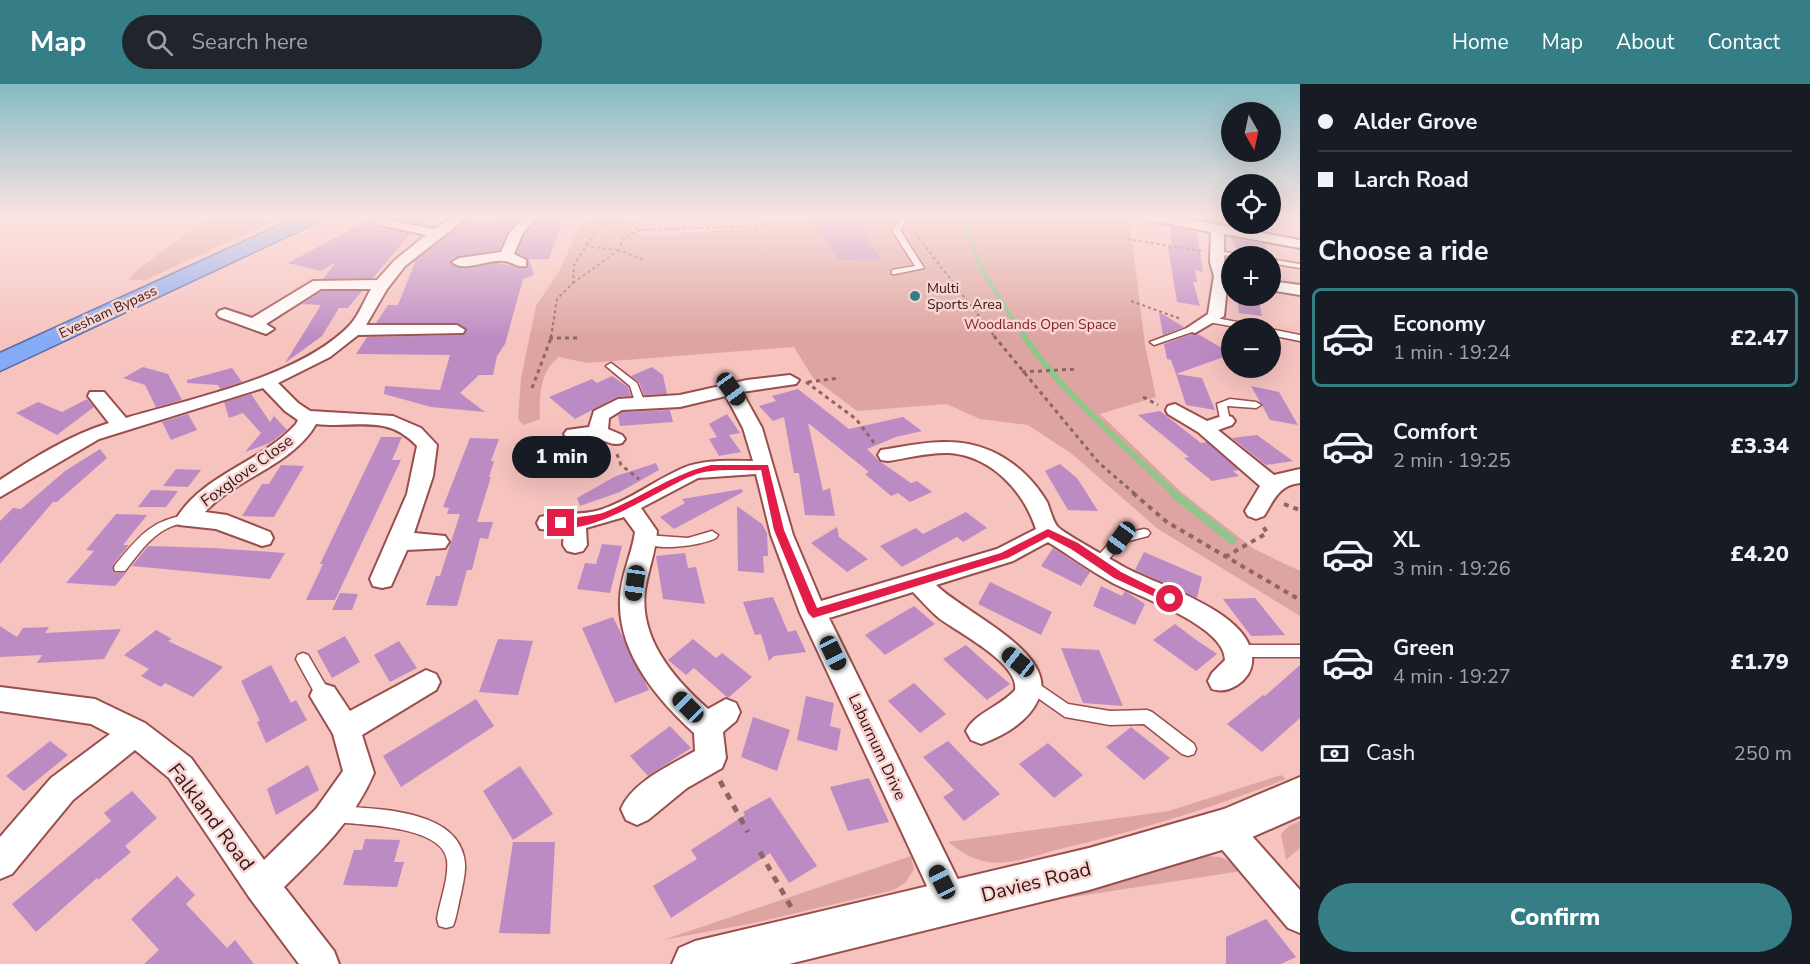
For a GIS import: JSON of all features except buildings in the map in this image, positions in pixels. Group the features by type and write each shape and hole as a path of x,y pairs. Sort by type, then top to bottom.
{"highway":[{"name":"Evesham Bypass","path":"0,363 227,257"}],"street":[{"path":"0,490 65,448 120,424 267,381 294,370 329,350 355,330 381,285 397,264 406,257"},
{"path":"459,262 498,257"},
{"path":"508,257 521,263"},
{"path":"300,277 318,284 381,285"},
{"path":"225,314 260,327 318,284"},
{"path":"1281,287 1300,290"},
{"path":"1202,325 1216,316 1221,296"},
{"path":"355,330 459,325 457,350"},
{"name":"Foxglove Close","path":"187,519 213,493 306,427 308,417 293,408 267,381"},
{"path":"607,435 598,423 607,409 618,405 680,401 731,389 797,381"},
{"name":"Laburnum Drive","path":"731,389 746,414 761,450 779,530 813,613 912,824 952,902"},
{"path":"98,396 120,424"},
{"path":"1175,410 1206,428 1220,443 1272,484"},
{"path":"308,417 351,417 401,423 410,428 427,445 428,459 399,541 382,579"},
{"path":"1206,428 1225,421"},
{"path":"574,434 607,435"},
{"path":"888,455 951,447 985,456 1027,485 1041,509 1048,532 1117,575 1186,606 1217,624 1234,642 1239,661 1235,673 1222,681"},
{"path":"548,523 575,534 676,478 711,468 765,467"},
{"path":"1256,511 1272,484 1288,476 1300,476"},
{"path":"628,506 642,525 645,539 633,600 640,644 654,671 717,719 711,758 676,778 637,809"},
{"name":"Foxglove Close","path":"187,519 219,521 262,538"},
{"path":"813,613 1005,555 1048,532"},
{"path":"399,541 437,542"},
{"path":"918,582 947,610 1018,662 1030,684 1021,704 981,731"},
{"path":"346,729 426,682"},
{"path":"261,885 327,824 359,773 346,729 324,696"},
{"name":"Falkland Road","path":"0,699 95,712 135,732 180,768 261,885 321,964"},
{"path":"0,862 62,789 135,732"},
{"name":"Davies Road","path":"695,964 1089,869 1225,829 1300,796"},
{"path":"1225,829 1300,916"}],"lane":[{"path":"895,272 920,268 913,257"},
{"path":"1281,263 1300,266"},
{"path":"1154,342 1202,325 1221,326"},
{"path":"1281,334 1300,338"},
{"path":"611,366 634,385 640,403"},
{"path":"1225,421 1222,404 1230,402 1256,405"},
{"path":"120,568 156,527 169,520 187,519"},
{"path":"1099,562 1121,538 1144,532"},
{"path":"645,539 691,543 701,542 712,535"},
{"path":"1238,651 1300,651"},
{"path":"303,659 324,696"},
{"path":"1030,684 1065,710 1110,718 1147,717 1188,748"},
{"path":"334,814 425,827 447,841 455,854 454,875 446,919"}],"path":[{"path":"573,283 574,265 578,257"},
{"path":"532,388 551,338 557,299 573,283 608,257"},
{"path":"636,257 644,260"},
{"path":"936,257 1022,372 1099,463 1167,522 1300,600"},
{"path":"1131,301 1202,325"},
{"path":"551,338 581,338"},
{"path":"1022,372 1077,369"},
{"path":"797,381 840,378"},
{"path":"797,381 820,390 856,419 869,440 888,455"},
{"path":"607,435 621,465 654,491"},
{"path":"1225,557 1267,532 1256,511"},
{"path":"711,758 724,791 748,832"},
{"path":"760,852 807,937"}],"green space":[{"path":"154,257 195,257 145,280 129,280 138,269"},
{"name":"Woodlands Open Space","path":"566,257 1134,257 1145,345 1156,397 1100,414 1181,492 1254,549 1300,571 1300,616 1158,529 1072,454 1028,425 980,419 947,404 857,411 813,378 794,347 587,363 559,357 544,377 540,419 523,425 518,419 521,378 536,306"},
{"path":"1281,775 1286,779 1202,809 1015,861 997,863 982,861 967,855 948,842 1169,811"},
{"path":"1300,821 1300,848 1286,860 1281,834 1289,826"},
{"path":"911,856 914,869 906,882 894,890 754,923 663,940"},
{"path":"1205,856 1220,857 1248,870 1060,899 794,964 781,964"}],"waterway":[{"path":"977,257 996,294 1025,337"},
{"path":"1024,336 1076,399 1175,494"},
{"path":"1173,493 1232,540"}],"place":[{"name":"Multi Sports Area","path":"915,296"}],"route":[{"path":"561,523 575,524 607,516 676,478 692,472 740,466 765,467 779,530 813,613 1005,555 1048,532 1075,546 1117,575 1170,599"}]}
